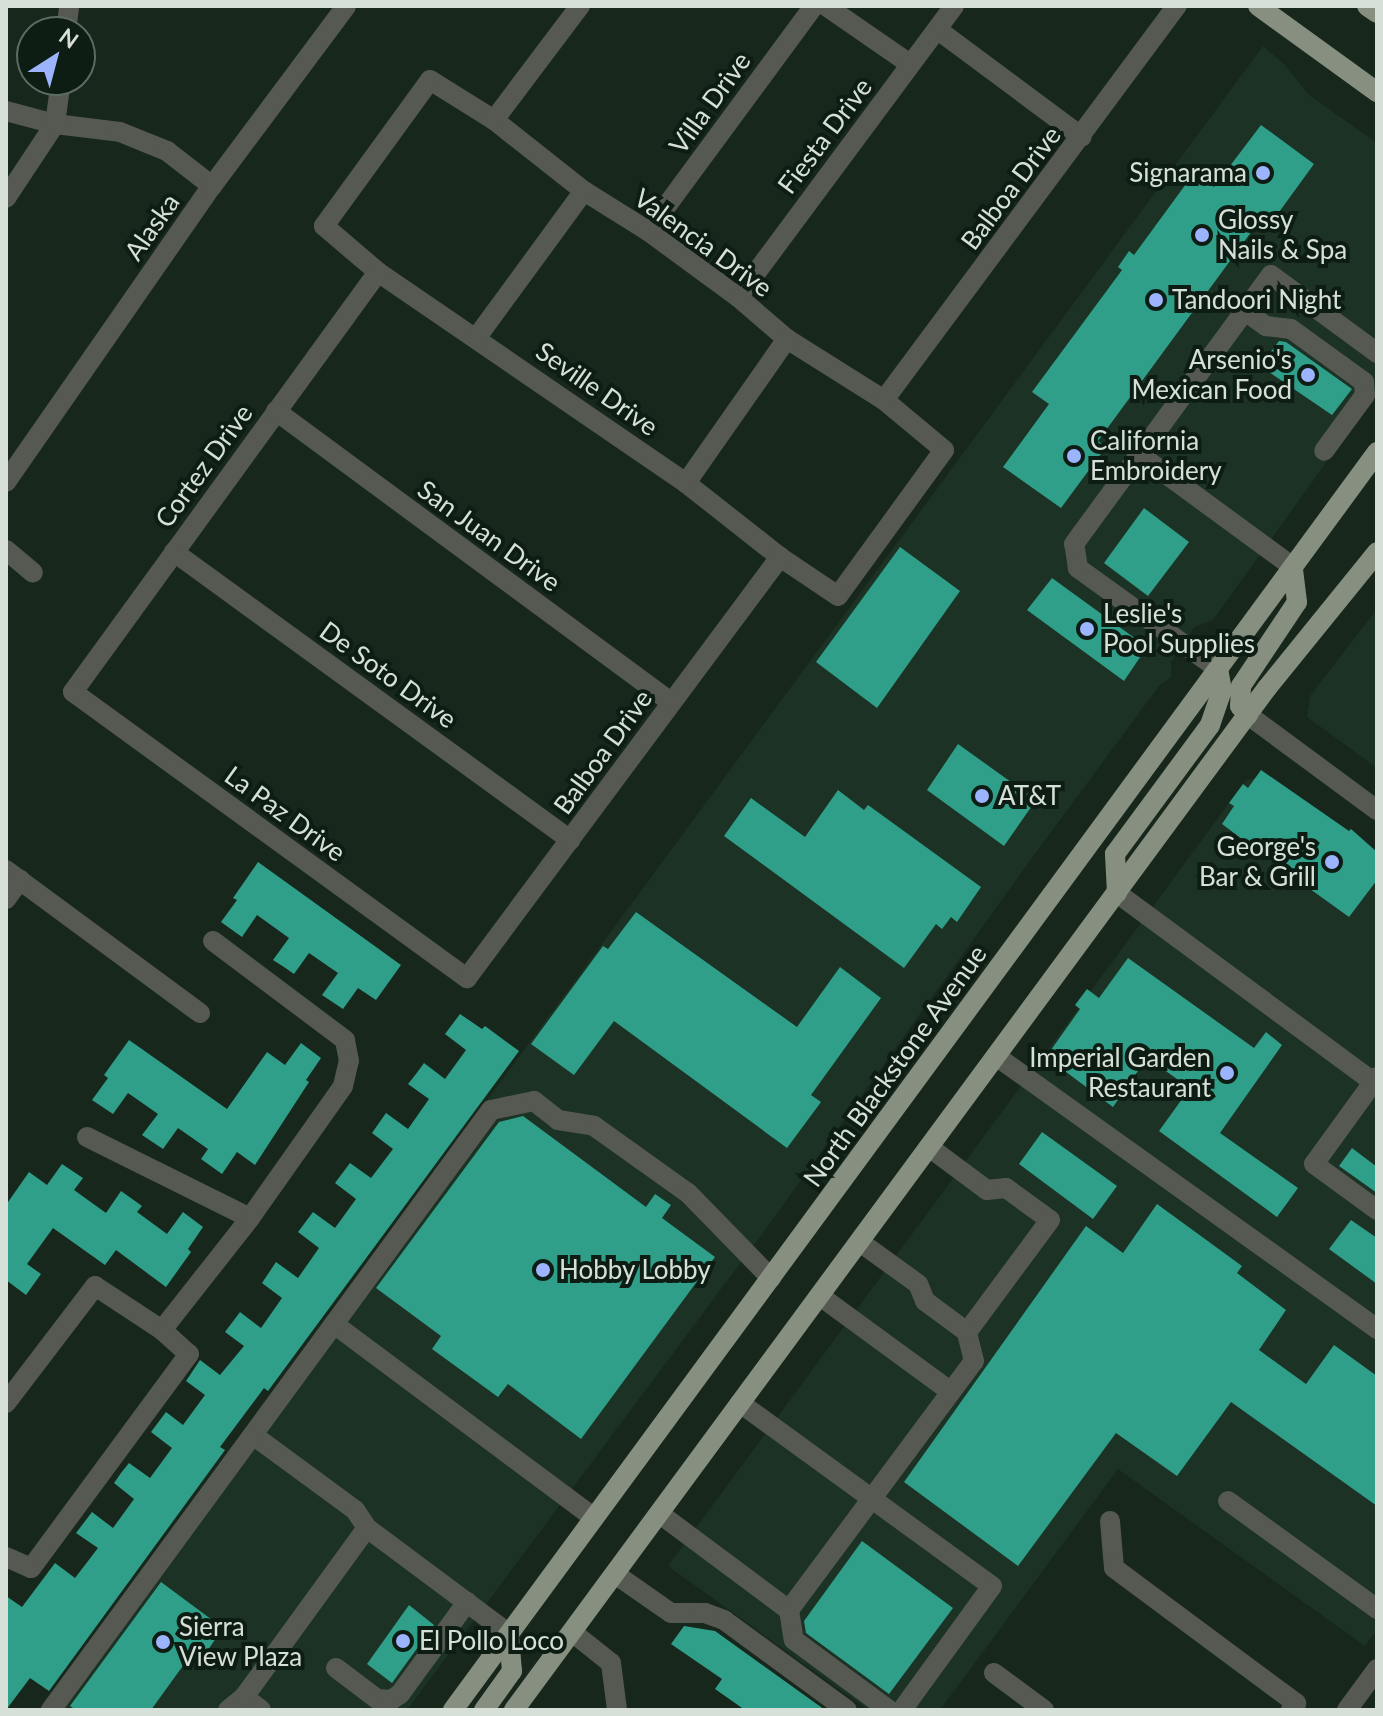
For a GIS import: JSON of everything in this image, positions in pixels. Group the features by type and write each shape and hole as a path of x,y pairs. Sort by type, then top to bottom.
{"main road":[{"path":"1258,6 1377,92"},
{"path":"1367,6 1377,13"},
{"name":"North Blackstone Avenue","path":"453,1710 1377,452"},
{"path":"514,1710 1248,715 1377,552"},
{"path":"1248,715 1240,706 1241,686 1297,602 1293,567"},
{"path":"1117,893 1115,854 1210,725 1222,691 1218,669"},
{"path":"484,1710 512,1671 509,1634"}],"street":[{"name":"Alaska","path":"6,482 212,186 346,6"},
{"path":"494,120 580,6"},
{"name":"Villa Drive","path":"648,231 814,6"},
{"path":"826,6 910,64"},
{"name":"Fiesta Drive","path":"738,297 954,6"},
{"name":"Balboa Drive","path":"884,400 1177,6"},
{"path":"938,30 1082,137"},
{"name":"Valencia Drive","path":"324,226 430,80 494,120 584,191 648,231 738,297 787,339 884,400 944,450 838,596"},
{"path":"6,198 55,124 59,96"},
{"path":"6,111 55,124 120,132 167,151 212,186"},
{"path":"477,337 584,191"},
{"name":"Seville Drive","path":"324,226 378,272 686,483 780,557 838,596"},
{"name":"Cortez Drive","path":"73,692 378,272"},
{"path":"1218,669 1078,568 1074,544 1271,275 1377,353"},
{"path":"1245,311 1266,326 1291,329 1364,382 1365,395 1324,451"},
{"path":"686,483 787,339"},
{"name":"San Juan Drive","path":"276,411 671,702"},
{"path":"1140,455 1293,567"},
{"path":"6,550 33,573"},
{"name":"De Soto Drive","path":"174,552 571,840"},
{"name":"Balboa Drive","path":"467,978 780,557"},
{"name":"La Paz Drive","path":"73,692 467,978"},
{"path":"1248,715 1377,810"},
{"path":"6,899 13,875 200,1013"},
{"path":"1117,893 1375,1079 1314,1164 1377,1210"},
{"path":"162,1330 250,1218 343,1086 349,1061 345,1040 213,941"},
{"path":"996,1056 1377,1329"},
{"path":"51,1710 491,1110 534,1101 558,1120 594,1126 688,1193 771,1278"},
{"path":"87,1137 250,1218"},
{"path":"929,1147 987,1190 1006,1188 1050,1220 967,1332"},
{"path":"789,1610 974,1361 967,1332 925,1301 918,1284 860,1242"},
{"path":"6,1403 95,1286 162,1330 189,1354 31,1568 6,1557"},
{"path":"820,1296 951,1392"},
{"path":"334,1324 594,1518"},
{"path":"740,1403 992,1586 902,1710"},
{"path":"253,1435 355,1510 367,1528 509,1634"},
{"path":"1228,1501 1377,1609"},
{"path":"660,1514 789,1610 794,1640 889,1710"},
{"path":"1110,1521 1114,1568 1296,1703 1291,1710"},
{"path":"261,1710 236,1704 367,1528"},
{"path":"615,1574 671,1613 705,1613 724,1620 847,1710"},
{"path":"336,1668 377,1699 391,1700 400,1694 467,1602"},
{"path":"572,1632 611,1663 617,1710"},
{"path":"1347,1710 1377,1669"},
{"path":"994,1673 1020,1703 1044,1710"}],"shaded area":[{"path":"1263,46 1284,64 1309,95 1377,143 1377,392 1213,620 1194,627 1171,662 1171,677 1159,686 1026,866 771,1222 407,1710 38,1710"},
{"path":"1377,609 1377,768 1307,717 1310,696"},
{"path":"1271,776 1377,852 1377,1630 1365,1646 1118,1469 940,1710 868,1710 668,1566 1246,780"}],"building":[{"path":"1261,125 1314,164 1269,226 1260,220 1098,441 1106,447 1061,508 1003,467 1049,404 1032,392 1122,270 1118,267 1129,251 1134,255 1194,173 1214,187"},
{"name":"Arsenio's Mexican Food","path":"1279,341 1286,342 1352,389 1332,415 1260,366"},
{"path":"1144,508 1189,542 1148,596 1104,563"},
{"path":"900,547 960,591 877,708 816,662"},
{"name":"Leslie's Pool Supplies","path":"1052,578 1147,647 1124,681 1027,610"},
{"name":"AT&T","path":"958,744 1036,800 1004,846 927,790"},
{"path":"1261,770 1349,831 1351,829 1377,852 1377,880 1349,917 1292,876 1286,883 1269,870 1274,863 1222,824 1234,806 1229,803 1243,784 1248,788"},
{"path":"838,790 864,810 868,805 981,887 957,922 951,917 942,929 936,924 904,968 724,836 751,798 805,837"},
{"path":"258,862 401,965 376,1000 358,988 343,1009 322,995 338,973 309,953 294,974 273,960 289,938 257,915 242,937 221,922"},
{"path":"636,912 797,1027 840,967 881,998 811,1095 821,1102 787,1148 614,1021 574,1075 531,1044 603,946 608,949"},
{"path":"1128,958 1254,1048 1266,1032 1282,1045 1220,1133 1298,1188 1277,1217 1159,1131 1190,1088 1147,1058 1113,1107 1046,1057 1080,1009 1075,1005 1087,989 1099,998"},
{"path":"460,1014 482,1029 485,1026 519,1051 268,1391 264,1388 220,1447 225,1450 49,1691 30,1678 6,1710 6,1596 22,1607 55,1563 75,1578 98,1548 76,1533 92,1512 113,1528 134,1499 114,1483 129,1463 150,1478 172,1448 151,1432 166,1412 183,1425 205,1395 186,1381 200,1360 220,1375 244,1346 225,1332 240,1312 261,1328 282,1298 262,1283 276,1262 298,1278 319,1248 298,1232 313,1212 335,1228 356,1199 335,1183 350,1163 371,1178 393,1149 372,1133 386,1113 408,1129 429,1099 408,1084 424,1063 445,1079 466,1050 445,1034"},
{"path":"129,1040 227,1109 267,1052 285,1065 301,1043 321,1058 255,1165 237,1152 222,1174 201,1159 208,1149 178,1128 163,1149 142,1135 158,1114 128,1093 113,1114 92,1100 108,1078 104,1075"},
{"name":"Hobby Lobby","path":"523,1116 646,1207 655,1194 671,1205 662,1218 715,1257 581,1439 508,1384 498,1397 432,1349 441,1336 376,1288 499,1122"},
{"path":"1042,1132 1117,1186 1093,1219 1019,1164"},
{"path":"1352,1148 1377,1167 1377,1193 1339,1166"},
{"path":"62,1164 83,1178 74,1190 106,1213 121,1191 142,1206 137,1212 167,1234 183,1212 203,1227 188,1249 191,1252 166,1287 116,1250 105,1265 53,1228 27,1264 41,1274 26,1295 6,1280 6,1205 29,1172 47,1185"},
{"path":"1157,1204 1242,1266 1237,1273 1286,1310 1259,1350 1306,1384 1334,1345 1377,1376 1377,1506 1231,1402 1177,1476 1116,1433 1018,1566 904,1482 1086,1226 1123,1253"},
{"path":"1351,1220 1377,1238 1377,1284 1329,1249"},
{"path":"862,1541 953,1608 889,1694 806,1633 804,1621"},
{"name":"Sierra View Plaza","path":"161,1582 223,1628 199,1663 190,1656 151,1710 76,1710 70,1706"},
{"name":"El Pollo Loco","path":"409,1605 434,1625 392,1683 367,1664"},
{"path":"684,1626 715,1631 825,1710 745,1710 715,1689 722,1679 671,1644"}],"place":[{"name":"Signarama","path":"1263,173"},
{"name":"Glossy Nails & Spa","path":"1202,235"},
{"name":"Tandoori Night","path":"1156,300"},
{"name":"Arsenio's Mexican Food","path":"1308,375"},
{"name":"California Embroidery","path":"1074,456"},
{"name":"Leslie's Pool Supplies","path":"1087,629"},
{"name":"AT&T","path":"982,796"},
{"name":"George's Bar & Grill","path":"1332,862"},
{"name":"Imperial Garden Restaurant","path":"1227,1073"},
{"name":"Hobby Lobby","path":"543,1270"},
{"name":"El Pollo Loco","path":"403,1641"},
{"name":"Sierra View Plaza","path":"163,1642"}]}
